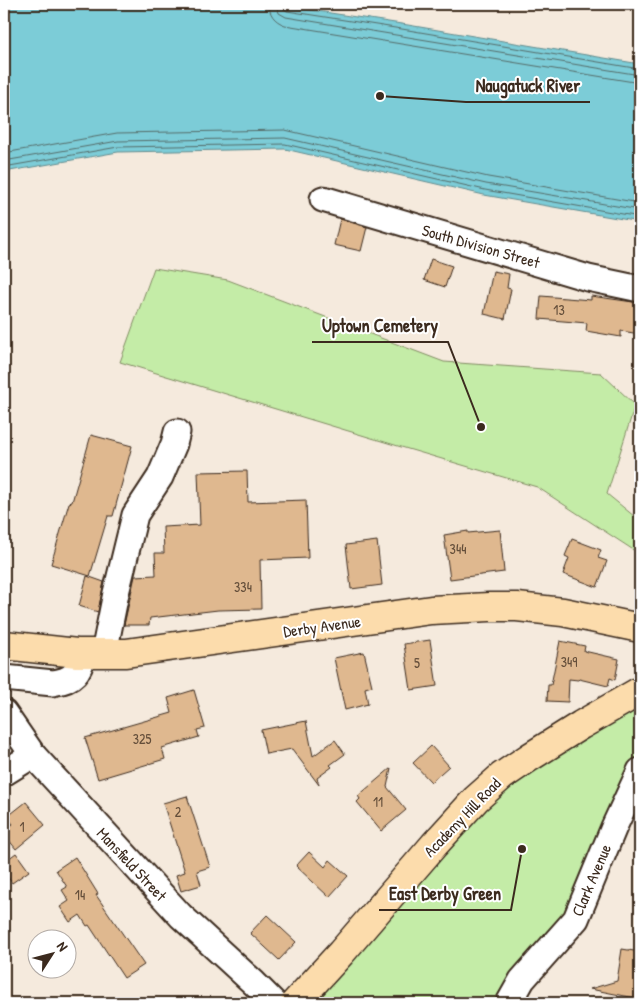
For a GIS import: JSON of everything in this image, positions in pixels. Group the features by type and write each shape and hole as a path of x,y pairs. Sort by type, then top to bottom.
{"main road":[{"name":"Derby Avenue","path":"4,645 40,650 126,653 431,610 490,607 517,607 563,612 640,628"},
{"name":"Academy Hill Road","path":"295,1003 476,799 502,776 523,762 581,725 640,691"}],"street":[{"name":"South Division Street","path":"323,200 588,278 640,289"},
{"path":"4,678 60,682 76,673 94,653 116,593 135,515 160,477 177,432"},
{"name":"Mansfield Street","path":"4,713 33,756 181,916 274,1003"},
{"path":"4,773 33,756"},
{"name":"Clark Avenue","path":"509,1003 522,980 576,919 614,827 640,771"}],"green space":[{"path":"154,268 228,280 444,362 601,373 635,405 607,494 640,521 635,551 537,487 120,362"},
{"path":"640,705 640,752 562,923 499,1003 319,1003 319,997 460,833 515,781 564,749 587,738"}],"water":[{"path":"20,4 272,4 640,64 640,222 484,195 285,149 118,152 4,172 4,6"}],"building":[{"path":"340,219 367,227 361,251 334,245"},
{"path":"431,259 452,266 445,287 424,280"},
{"path":"493,271 509,274 507,288 511,289 505,319 484,314"},
{"path":"541,296 591,300 591,296 640,303 640,334 621,331 621,337 586,331 587,323 539,319"},
{"path":"91,435 132,446 113,516 108,516 90,576 51,564 69,503 72,502"},
{"path":"247,471 248,502 306,500 308,558 260,560 261,609 218,610 150,618 149,625 124,625 135,576 156,575 155,553 164,553 163,527 200,525 198,472"},
{"path":"500,530 504,572 450,579 444,535 468,531 468,533"},
{"path":"572,539 601,550 598,558 607,561 597,587 563,574 569,558 565,556"},
{"path":"377,541 382,585 351,589 346,545"},
{"path":"87,576 104,582 98,612 79,606"},
{"path":"430,640 437,686 411,690 404,644"},
{"path":"560,641 585,646 584,651 619,659 615,680 610,678 608,686 579,679 569,679 568,702 547,701 548,685 551,685"},
{"path":"364,652 372,686 365,688 368,704 345,710 334,658"},
{"path":"194,690 205,728 197,730 199,737 162,748 165,759 98,779 85,738 172,713 168,698"},
{"path":"306,721 313,756 335,740 345,754 317,778 319,785 292,749 266,754 261,730"},
{"path":"431,746 449,766 431,782 413,763"},
{"path":"391,768 387,787 406,810 381,831 357,802 360,799 358,796"},
{"path":"187,796 210,867 197,871 201,885 181,891 176,875 185,872 163,803"},
{"path":"26,802 45,825 16,849 4,834 13,824 7,817"},
{"path":"309,852 325,867 330,860 348,876 329,897 296,866"},
{"path":"16,853 29,871 12,883 4,872 4,862"},
{"path":"75,857 98,894 96,895 144,965 124,978 89,925 87,926 80,915 70,922 60,907 69,901 62,890 67,887 56,870"},
{"path":"267,915 296,942 279,960 250,933"},
{"path":"622,949 640,952 640,999 590,989 617,981"}],"place":[{"name":"Naugatuck River","path":"380,96"},
{"name":"Uptown Cemetery","path":"481,427"},
{"name":"East Derby Green","path":"522,849"}]}
